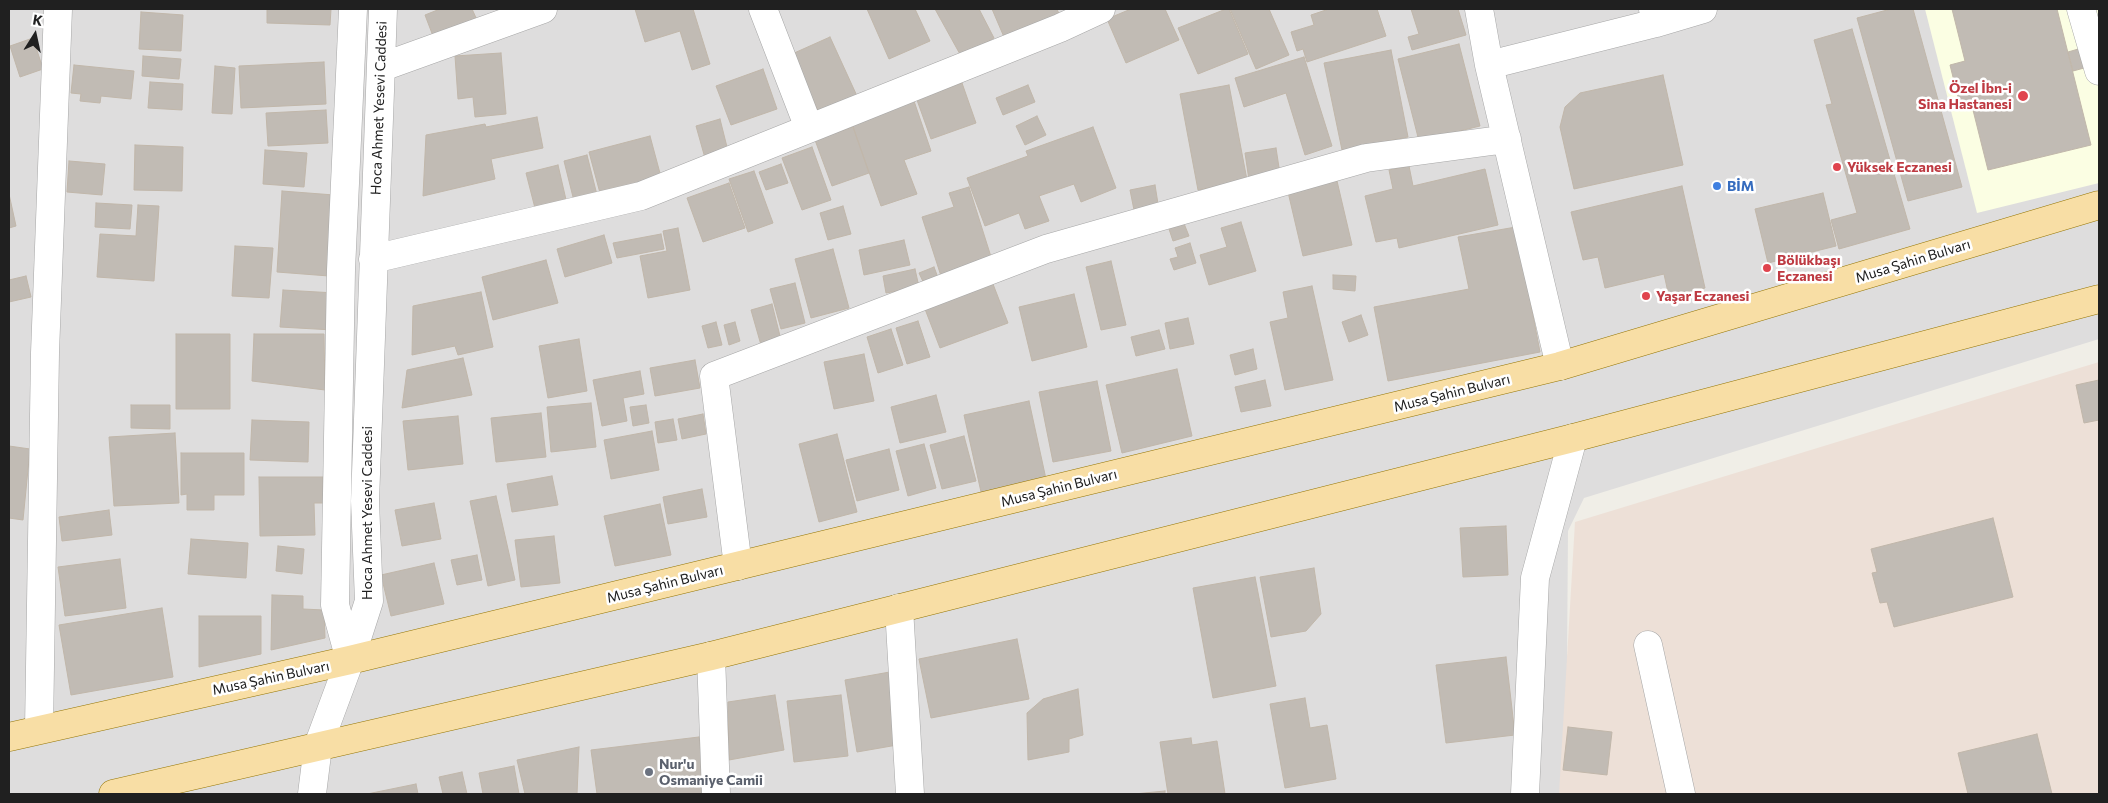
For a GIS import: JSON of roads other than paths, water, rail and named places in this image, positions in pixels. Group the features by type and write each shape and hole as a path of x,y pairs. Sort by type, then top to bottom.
{"main road":[{"name":"Musa Şahin Bulvarı","path":"9,737 350,660 1560,366 2099,205"},
{"path":"113,794 711,656 1573,438 2099,299"}],"street":[{"path":"39,729 45,353 58,9"},
{"name":"Hoca Ahmet Yesevi Caddesi","path":"350,660 335,605 341,270 353,9"},
{"name":"Hoca Ahmet Yesevi Caddesi","path":"350,660 369,601 365,501 383,9"},
{"path":"382,67 543,9"},
{"path":"763,9 809,128"},
{"path":"373,259 641,196 1060,28 1101,9"},
{"path":"1479,9 1489,64 1560,366"},
{"path":"1489,64 1654,16 1703,9"},
{"path":"2081,9 2099,71"},
{"path":"738,566 714,376 1046,249 1366,158 1507,139"},
{"path":"1525,794 1536,578 1573,438"},
{"path":"899,608 910,794"},
{"path":"1648,645 1681,794"},
{"path":"711,656 716,794"},
{"path":"312,794 318,746 350,660"}],"place":[{"name":"Özel İbn-i Sina Hastanesi","path":"2023,96"},
{"name":"Yüksek Eczanesi","path":"1837,167"},
{"name":"BİM","path":"1717,186"},
{"name":"Bölükbaşı Eczanesi","path":"1767,268"},
{"name":"Yaşar Eczanesi","path":"1646,296"},
{"name":"Nur'u Osmaniye Camii","path":"649,772"}]}
